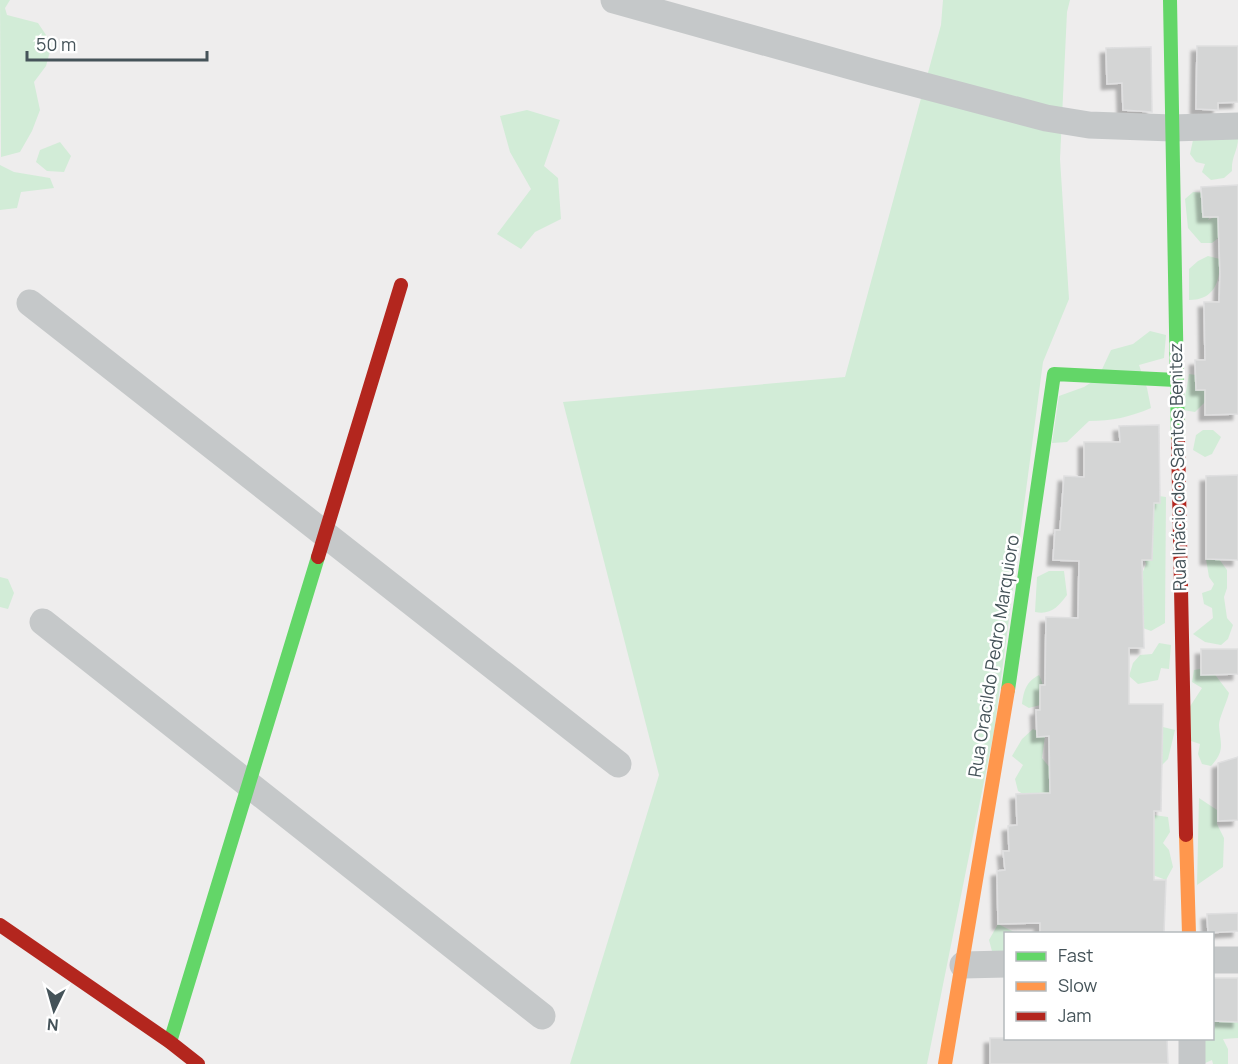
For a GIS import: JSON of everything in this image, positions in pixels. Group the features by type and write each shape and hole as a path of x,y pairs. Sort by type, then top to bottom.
{"street":[{"path":"614,0 1046,118 1089,125 1172,128 1238,126"},
{"name":"Rua Inácio dos Santos Benitez","path":"1170,0 1189,932"},
{"path":"170,1042 401,285"},
{"path":"30,303 618,764"},
{"name":"Rua Oracildo Pedro Marquioro","path":"945,1064 1002,733 1054,374 1176,380"},
{"path":"43,622 542,1016"},
{"path":"0,925 170,1042 198,1064"},
{"path":"1214,960 1238,960"},
{"path":"963,965 1004,964"},
{"path":"1192,1040 1192,1064"}],"green space":[{"path":"0,0 10,0 5,8 7,15 38,23 52,44 46,66 34,82 40,110 32,131 20,152 1,157"},
{"path":"943,0 1070,0 1067,12 1060,159 1069,299 1043,362 994,732 927,1064 570,1064 659,775 563,402 845,377 941,25"},
{"path":"527,110 560,120 544,166 558,178 561,219 535,232 521,249 497,234 531,189 510,152 500,116"},
{"path":"1238,138 1232,171 1224,178 1211,180 1202,172 1205,164 1196,162 1190,154 1193,140"},
{"path":"60,142 71,156 64,172 47,171 36,162 40,150"},
{"path":"0,165 14,172 50,178 54,188 21,192 17,208 0,210"},
{"path":"1193,192 1206,193 1211,214 1208,220 1223,216 1222,235 1212,243 1201,243 1188,228 1185,199"},
{"path":"1208,256 1220,259 1217,282 1205,297 1189,300 1189,269"},
{"path":"1150,331 1166,335 1164,358 1139,365 1151,408 1121,418 1089,421 1067,442 1052,443 1059,396 1084,387 1098,378 1111,350 1133,344"},
{"path":"1189,374 1202,376 1210,389 1205,402 1195,412 1183,410"},
{"path":"1203,430 1213,430 1221,437 1212,454 1205,457 1193,450 1196,435"},
{"path":"1153,495 1166,497 1165,623 1151,631 1143,628 1142,574 1146,564 1138,543"},
{"path":"1206,559 1219,559 1227,570 1227,588 1224,597 1227,618 1233,625 1228,639 1221,645 1205,642 1193,634 1213,618 1212,608 1204,604 1202,593 1211,590 1214,584 1209,577"},
{"path":"1049,571 1064,571 1067,595 1054,609 1041,613 1035,612 1037,577"},
{"path":"0,577 8,579 14,593 8,609 0,607"},
{"path":"1159,643 1171,645 1169,669 1161,668 1158,680 1138,684 1129,676 1133,663 1140,655 1152,654"},
{"path":"1205,668 1213,672 1229,693 1219,722 1220,751 1211,766 1202,764 1198,754 1200,744 1188,740 1189,708 1202,688 1192,682 1194,670"},
{"path":"1039,675 1043,687 1043,698 1040,705 1029,708 1022,704 1025,691 1028,684"},
{"path":"1163,727 1175,730 1168,759 1161,766 1149,733"},
{"path":"1033,729 1045,736 1042,758 1050,768 1065,799 1031,799 1018,791 1015,779 1023,765 1012,756 1022,739"},
{"path":"1199,798 1217,810 1217,824 1224,838 1223,867 1197,885"},
{"path":"1154,815 1168,817 1170,832 1163,843 1169,850 1173,867 1166,880 1150,874 1150,861 1154,852"},
{"path":"998,924 1014,932 1004,932 1004,957 993,955 989,940"},
{"path":"1238,1006 1238,1038 1223,1039 1228,1049 1228,1064 1213,1064 1212,1060 1203,1064 1194,1040 1214,1040 1214,1007"}],"building":[{"path":"1197,46 1238,46 1238,102 1218,103 1218,110 1196,109"},
{"path":"1151,47 1152,112 1123,110 1122,83 1107,84 1106,48"},
{"path":"1238,185 1238,414 1205,415 1205,390 1196,390 1195,360 1205,360 1204,302 1219,302 1220,274 1218,217 1203,217 1201,187"},
{"path":"1159,425 1160,503 1154,503 1152,560 1142,560 1144,648 1129,648 1129,704 1163,704 1161,811 1154,811 1154,880 1166,880 1164,932 1040,932 1040,923 998,924 997,871 1005,870 1003,851 1009,851 1008,826 1017,825 1016,794 1050,793 1049,736 1037,737 1036,710 1040,710 1040,685 1045,685 1046,617 1078,618 1079,561 1053,560 1055,530 1060,530 1064,476 1084,477 1084,442 1120,442 1119,426"},
{"path":"1238,475 1238,560 1206,559 1206,476"},
{"path":"1201,649 1238,649 1238,674 1201,675"},
{"path":"1238,757 1238,820 1218,821 1218,763"},
{"path":"1238,913 1238,931 1208,932 1207,914"},
{"path":"1214,978 1238,978 1238,1022 1214,1021"},
{"path":"990,1038 1004,1038 1004,1040 1167,1040 1168,1064 990,1064"}],"traffic: fast":[{"path":"1170,0 1178,440"},
{"path":"1008,690 1054,374 1176,380"},
{"path":"170,1042 318,557"}],"traffic: slow":[{"path":"945,1064 1008,690"},
{"path":"1186,835 1189,932"}],"traffic: jam":[{"path":"318,557 401,285"},
{"path":"1178,440 1186,835"},
{"path":"0,925 170,1042 198,1064"}]}
